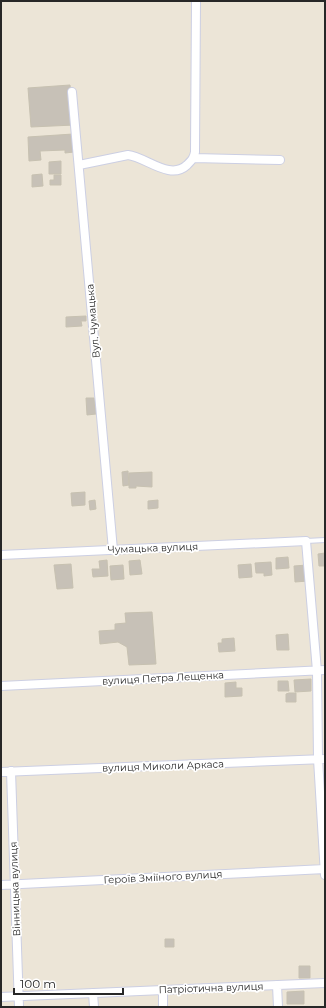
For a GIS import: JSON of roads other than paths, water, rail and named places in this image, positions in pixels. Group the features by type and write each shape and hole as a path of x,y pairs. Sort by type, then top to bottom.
{"street":[{"path":"78,165 128,154 134,155 167,170 185,167 194,158 196,1"},
{"name":"Вул. Чумацька","path":"72,92 113,550"},
{"path":"194,158 280,160"},
{"path":"306,541 321,670 321,759 325,875"},
{"name":"Чумацька вулиця","path":"1,555 306,541"},
{"name":"вулиця Петра Лещенка","path":"1,686 321,670"},
{"name":"вулиця Миколи Аркаса","path":"1,772 321,759"},
{"name":"Вінницька вулиця","path":"11,771 19,1007"},
{"name":"Героїв Зміїного вулиця","path":"1,885 325,869"},
{"name":"Патріотична вулиця","path":"1,997 325,983"},
{"path":"277,985 278,1007"},
{"path":"163,990 163,1007"},
{"path":"94,993 94,1007"}],"lane":[{"path":"306,541 325,540"}]}
